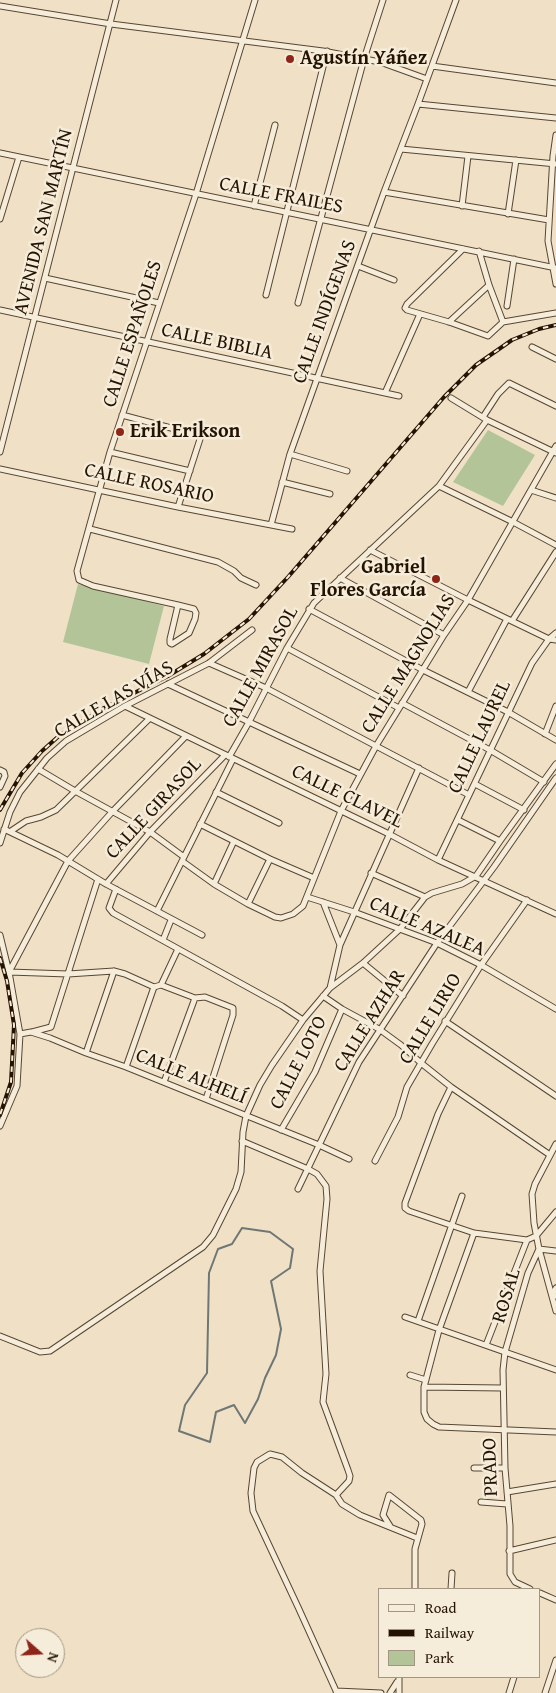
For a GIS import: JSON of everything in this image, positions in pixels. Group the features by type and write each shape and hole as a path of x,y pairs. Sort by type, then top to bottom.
{"street":[{"name":"AVENIDA SAN MARTÍN","path":"0,452 116,0"},
{"name":"CALLE ESPAÑOLES","path":"178,605 170,639 172,644 189,633 195,619 196,613 194,609 178,605 81,582 78,577 78,571 110,452 196,194 255,0"},
{"path":"298,303 364,59 383,0"},
{"name":"CALLE INDÍGENAS","path":"271,524 290,454 370,229 456,0"},
{"path":"0,6 110,24 242,42 327,51 380,62 427,79"},
{"path":"266,295 327,51"},
{"path":"432,66 556,83"},
{"path":"418,104 556,118"},
{"path":"254,206 274,125"},
{"path":"556,135 548,241 556,284"},
{"path":"401,149 554,164"},
{"name":"CALLE FRAILES","path":"0,153 554,268"},
{"path":"462,206 468,156"},
{"path":"0,219 19,157"},
{"path":"508,214 516,160"},
{"path":"384,192 508,214 549,217 556,215"},
{"path":"463,249 407,304 405,308 407,310 488,336 504,322 556,313"},
{"path":"479,252 489,285 504,322"},
{"path":"507,306 514,259"},
{"path":"358,266 394,280"},
{"path":"45,278 159,303"},
{"path":"449,322 489,285"},
{"name":"CALLE BIBLIA","path":"0,310 399,396"},
{"path":"385,393 420,314"},
{"path":"532,347 556,359"},
{"name":"CALLE MIRASOL","path":"157,911 216,792 229,757 309,609 439,486 485,418 498,394 509,383 556,406"},
{"path":"451,398 485,418 555,450"},
{"path":"122,415 201,436 178,507"},
{"name":"CALLE MAGNOLIAS","path":"248,904 281,918 293,914 303,906 341,811 360,774 444,635 468,600 555,450"},
{"path":"110,452 190,471"},
{"path":"290,454 347,471"},
{"name":"CALLE ROSARIO","path":"0,468 178,507 292,529"},
{"path":"282,482 330,494"},
{"path":"439,486 514,522 556,545"},
{"path":"531,490 556,498"},
{"path":"90,529 218,562 234,570 241,578 256,585"},
{"path":"370,550 509,620 549,639 556,640"},
{"path":"468,692 509,620 556,552"},
{"path":"340,578 444,635"},
{"path":"309,609 423,670 508,712 556,740"},
{"name":"CALLE LAS VÍAS","path":"0,843 10,812 20,792 47,758 66,741 125,706 209,663 252,630"},
{"name":"CALLE LAUREL","path":"438,860 532,663 549,639 556,633"},
{"path":"287,648 490,750 544,782"},
{"path":"209,663 266,688 469,795"},
{"path":"168,684 360,774"},
{"name":"CALLE CLAVEL","path":"125,706 389,834 438,860 556,914"},
{"path":"545,734 556,706"},
{"path":"11,831 26,820 41,817 56,810 149,719"},
{"path":"9,972 68,861 112,812 186,736"},
{"name":"CALLE GIRASOL","path":"106,884 150,832 229,757"},
{"path":"0,1336 40,1352 50,1351 203,1247 213,1235 230,1204 241,1172 242,1141 246,1116 272,1064 303,1020 330,988 363,963 400,929 425,897 432,892 462,884 476,876 556,764"},
{"path":"330,988 340,945 419,768"},
{"path":"38,769 150,832 214,884 248,904 270,859"},
{"path":"0,770 5,774 0,788"},
{"name":"CALLE AZHAR","path":"298,1189 350,1079 380,1029 437,943 556,778"},
{"path":"475,784 524,810"},
{"path":"216,792 279,823"},
{"path":"458,820 500,841"},
{"path":"200,824 270,859 314,878"},
{"path":"4,829 68,861 98,880 202,936"},
{"path":"214,884 234,841"},
{"path":"371,873 425,897"},
{"name":"CALLE GIRASOL","path":"50,1038 51,1026 98,880"},
{"path":"116,889 110,911 303,1020"},
{"name":"CALLE AZALEA","path":"307,897 354,912 437,943 481,965 556,1009"},
{"name":"CALLE LIRIO","path":"375,1161 398,1117 407,1087 445,1021 481,965 527,900"},
{"path":"323,902 340,945"},
{"path":"162,940 171,920"},
{"path":"0,935 20,1034 17,1086 0,1126"},
{"path":"161,985 178,949"},
{"path":"363,963 403,996"},
{"path":"9,972 68,974 114,971 154,987 161,985 195,998 205,997 231,1007 234,1010 206,1099"},
{"path":"86,1053 114,971"},
{"path":"126,1067 154,987"},
{"path":"324,996 342,1009 380,1029 451,1087 550,1155"},
{"path":"164,1082 195,998"},
{"name":"CALLE LOTO","path":"281,1130 315,1072 342,1009"},
{"path":"445,1021 556,1096"},
{"path":"31,1032 51,1026"},
{"name":"CALLE ALHELÍ","path":"20,1034 31,1032 50,1038 164,1082 349,1159"},
{"path":"451,1087 438,1114 405,1203 405,1208 452,1226 474,1232 527,1240 536,1236 556,1212"},
{"path":"242,1141 318,1174 326,1186 320,1271 326,1374 323,1402 350,1476 345,1486 336,1495"},
{"path":"556,1144 535,1184 532,1194 538,1249 554,1295 556,1310"},
{"path":"418,1321 462,1196"},
{"path":"474,1232 439,1330 424,1387 423,1403 427,1419 439,1427 556,1432"},
{"path":"486,1345 527,1240"},
{"path":"538,1249 556,1251"},
{"name":"ROSAL","path":"506,1352 528,1273 538,1249"},
{"path":"554,1295 556,1288"},
{"path":"405,1317 556,1370"},
{"name":"PRADO","path":"506,1352 502,1388 507,1504 510,1526 510,1574 513,1580 528,1588"},
{"path":"410,1375 426,1380"},
{"path":"424,1387 502,1388"},
{"path":"381,1693 337,1692 253,1511 251,1493 254,1468 257,1462 270,1454 282,1457 302,1473 336,1495 342,1504 360,1515 418,1538"},
{"path":"474,1468 505,1468"},
{"path":"507,1492 556,1484"},
{"path":"390,1526 383,1514 389,1495 420,1518 422,1524 414,1556 416,1564 414,1588"},
{"path":"481,1502 507,1504"},
{"path":"509,1551 556,1540"},
{"path":"451,1588 452,1574"},
{"path":"541,1594 556,1600"},
{"path":"545,1693 556,1660"},
{"path":"514,1678 509,1692 517,1693"},
{"path":"390,1693 398,1679"},
{"path":"398,1679 399,1693"}],"green space":[{"path":"488,430 535,455 503,506 453,482"},
{"path":"78,584 164,606 149,664 63,642"}],"waterway":[{"path":"242,1228 270,1232 293,1249 290,1268 271,1281 281,1329 276,1355 258,1399 245,1423 234,1405 216,1412 210,1442 179,1431 185,1405 207,1373 209,1273 218,1249 232,1244 242,1228"}],"railway":[{"path":"0,810 22,773 60,735 104,708 168,676 204,654 249,619 288,577 444,397 476,365 512,340 539,329 556,325"},
{"path":"0,958 7,981 14,1025 11,1082 0,1115"}],"place":[{"name":"Agustín Yáñez","path":"290,59"},
{"name":"Erik Erikson","path":"120,432"},
{"name":"Gabriel Flores García","path":"436,579"}]}
